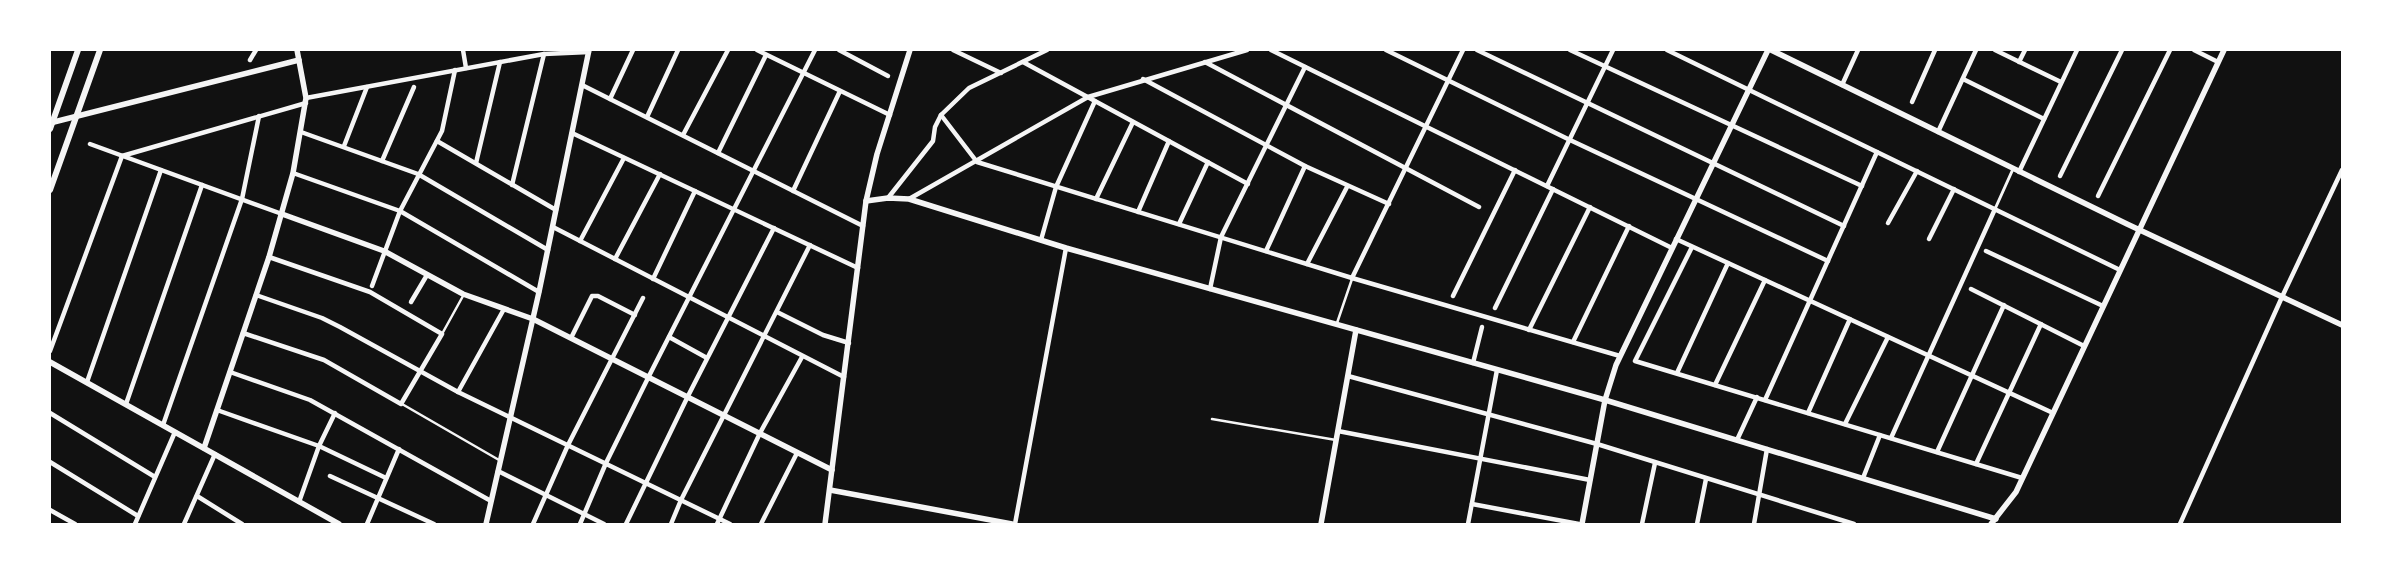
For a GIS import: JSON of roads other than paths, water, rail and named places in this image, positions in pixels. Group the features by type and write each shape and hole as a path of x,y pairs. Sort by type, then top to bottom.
{"main road":[{"path":"51,125 78,50"},
{"path":"50,190 100,50"}],"street":[{"path":"250,60 256,50"},
{"path":"204,448 269,257 292,173 306,100 297,50"},
{"path":"463,50 466,68"},
{"path":"610,99 633,50"},
{"path":"647,117 678,50"},
{"path":"682,135 728,50"},
{"path":"757,50 890,116"},
{"path":"580,524 606,463 649,376 815,50"},
{"path":"839,50 888,76"},
{"path":"826,524 866,201 910,50"},
{"path":"952,50 1001,73"},
{"path":"888,198 933,141 935,128 941,115 969,88 1047,50"},
{"path":"909,199 1088,98 1143,79 1247,50"},
{"path":"1272,50 1672,248"},
{"path":"1386,50 1570,140 1828,261"},
{"path":"1352,278 1463,50"},
{"path":"1477,50 1844,226"},
{"path":"1570,50 1862,186"},
{"path":"1547,186 1613,50"},
{"path":"1667,50 2120,270"},
{"path":"1472,504 1580,524 1606,400 1620,356 1732,124 1770,50 2138,230 2342,325"},
{"path":"1842,85 1858,50"},
{"path":"1912,102 1935,50"},
{"path":"1938,132 1976,50"},
{"path":"1994,50 2061,82"},
{"path":"2019,62 2025,50"},
{"path":"1892,438 1995,209 2044,119 2077,50"},
{"path":"2060,176 2122,50"},
{"path":"2098,196 2170,50"},
{"path":"2194,50 2218,62"},
{"path":"1991,524 2016,492 2224,50"},
{"path":"122,156 260,116 306,100 544,54 589,51 539,292 486,524"},
{"path":"512,185 544,54"},
{"path":"718,153 766,54"},
{"path":"51,125 76,116 299,60"},
{"path":"476,163 500,62"},
{"path":"1023,62 1248,184"},
{"path":"1205,62 1479,207"},
{"path":"1210,289 1221,237 1306,67"},
{"path":"372,286 400,211 442,130 455,70"},
{"path":"1143,79 1304,166 1388,204"},
{"path":"1963,79 2044,119"},
{"path":"582,85 863,226"},
{"path":"344,146 367,87"},
{"path":"382,161 414,88"},
{"path":"792,191 840,91"},
{"path":"1041,240 1056,187 1095,101"},
{"path":"941,115 977,162 1352,278 1620,356"},
{"path":"163,425 242,199 260,116"},
{"path":"1096,199 1133,122"},
{"path":"301,132 418,174 548,250"},
{"path":"572,133 858,268"},
{"path":"437,141 556,210"},
{"path":"1138,212 1169,141"},
{"path":"90,144 384,251 463,294 533,319 832,470"},
{"path":"1764,400 1877,152"},
{"path":"50,351 122,156"},
{"path":"580,241 624,158"},
{"path":"1179,224 1208,162"},
{"path":"1266,251 1304,166"},
{"path":"87,382 161,170"},
{"path":"1453,296 1515,170"},
{"path":"2180,524 2282,297 2342,170"},
{"path":"1888,223 1917,171"},
{"path":"292,173 400,211 539,292"},
{"path":"615,259 660,174"},
{"path":"126,404 202,185"},
{"path":"1307,264 1347,186"},
{"path":"1495,308 1553,189"},
{"path":"1930,239 1954,189"},
{"path":"653,279 696,191"},
{"path":"866,201 888,198 909,199 1066,248 1606,400 1996,519"},
{"path":"1529,330 1590,207"},
{"path":"1573,342 1629,226"},
{"path":"553,227 844,377"},
{"path":"626,524 727,318 774,228"},
{"path":"1676,239 2053,413"},
{"path":"671,524 681,500 810,245"},
{"path":"1692,247 1635,361 2022,478"},
{"path":"830,490 1014,524 1066,248"},
{"path":"1986,251 2103,306"},
{"path":"243,333 324,360 401,404 442,334 370,292 269,257"},
{"path":"1677,373 1728,263"},
{"path":"411,302 427,275"},
{"path":"1715,385 1765,280"},
{"path":"1971,289 2084,346"},
{"path":"256,295 322,318 420,369 458,392 645,482 718,521 730,524"},
{"path":"571,338 592,296 598,296 635,315"},
{"path":"533,524 568,444 643,298"},
{"path":"1937,452 2004,305"},
{"path":"458,392 504,309"},
{"path":"777,312 823,335 849,344"},
{"path":"1808,413 1850,319"},
{"path":"1976,464 2041,324"},
{"path":"1473,363 1482,327"},
{"path":"1321,524 1356,330"},
{"path":"669,337 707,358"},
{"path":"1845,424 1888,337"},
{"path":"718,521 760,434 802,356"},
{"path":"51,364 87,382 339,524"},
{"path":"1468,524 1497,370"},
{"path":"230,372 290,392 335,412 491,501"},
{"path":"1348,376 1597,444 1759,496 1854,524"},
{"path":"1737,440 1757,397"},
{"path":"217,410 319,446 386,478"},
{"path":"299,502 319,446 335,412"},
{"path":"50,413 155,477"},
{"path":"135,524 175,432"},
{"path":"1338,432 1590,480"},
{"path":"1863,478 1880,435"},
{"path":"367,524 399,449"},
{"path":"1754,524 1767,449"},
{"path":"761,524 797,453"},
{"path":"184,524 215,454"},
{"path":"50,462 138,516"},
{"path":"1642,524 1655,462"},
{"path":"498,471 604,524"},
{"path":"330,476 434,524"},
{"path":"1697,524 1706,479"},
{"path":"197,496 242,524"},
{"path":"50,510 75,524"}],"lane":[{"path":"1337,324 1352,278"},
{"path":"442,334 463,294"},
{"path":"401,404 500,461"},
{"path":"1212,419 1336,440"}]}
